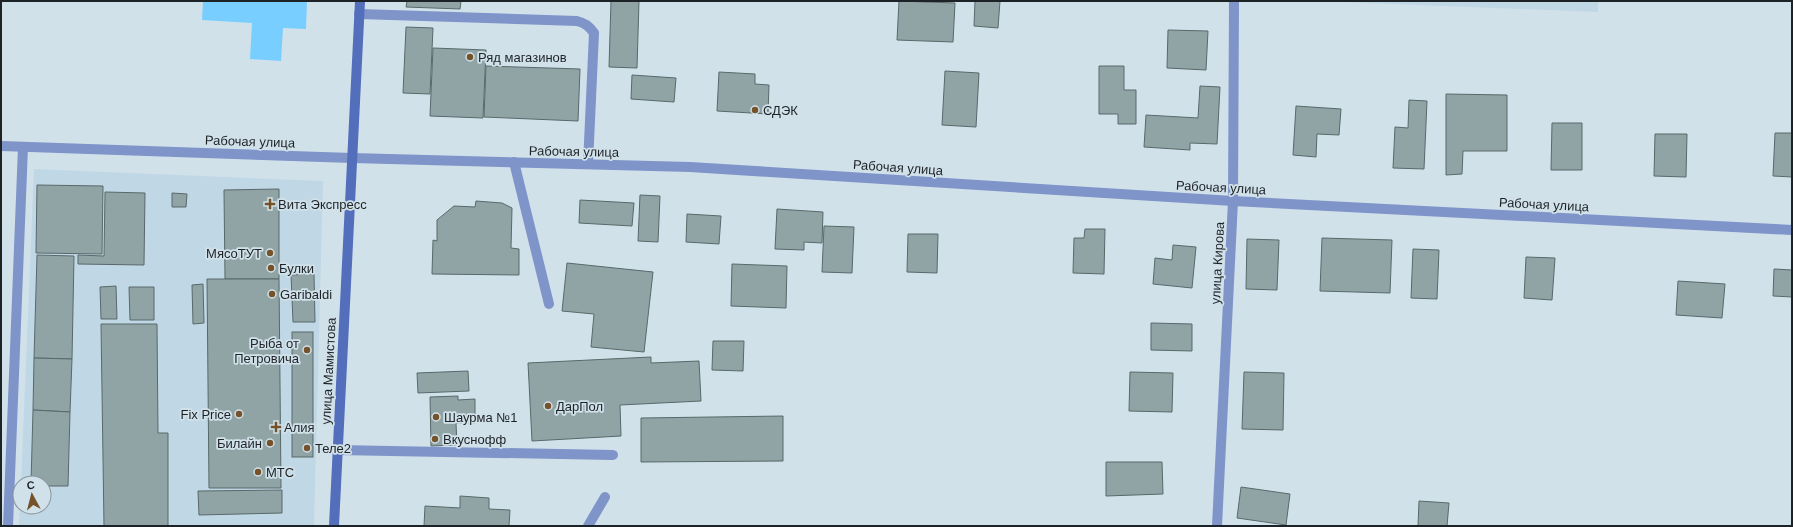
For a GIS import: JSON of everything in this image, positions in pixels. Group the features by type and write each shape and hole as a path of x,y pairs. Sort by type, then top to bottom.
{"street":[{"name":"улица Мамистова","path":"334,526 360,1"},
{"name":"улица Кирова","path":"1217,526 1233,201 1234,1"},
{"path":"359,14 577,21 584,23 590,27 594,33 588,164"},
{"name":"Рабочая улица","path":"1,146 352,158 690,167 1233,201 1792,230"},
{"path":"8,526 23,147"},
{"path":"514,162 549,304"},
{"path":"337,450 613,455"},
{"path":"588,526 605,497"}],"shaded area":[{"path":"203,1 307,1 306,29 283,28 281,61 250,59 252,23 202,20"},
{"path":"1316,1 1598,1 1598,12"},
{"path":"34,169 323,181 314,526 19,526 19,515 52,515 52,475 21,475"}],"building":[{"path":"407,1 461,1 460,9 406,7"},
{"path":"611,1 639,1 637,68 609,67"},
{"path":"899,1 955,3 953,42 897,40"},
{"path":"975,1 1000,1 998,28 974,26"},
{"path":"406,27 433,28 430,94 403,93"},
{"path":"1168,30 1208,31 1206,70 1167,68"},
{"path":"433,48 486,50 483,118 430,116"},
{"path":"486,66 580,69 578,121 484,117"},
{"path":"1099,66 1124,66 1124,90 1136,90 1136,124 1118,124 1118,114 1099,114"},
{"path":"945,71 979,73 976,127 942,125"},
{"path":"719,72 755,74 755,84 769,85 768,114 717,111"},
{"path":"632,75 676,78 674,102 631,99"},
{"path":"1200,86 1220,87 1217,144 1190,143 1190,150 1144,147 1146,115 1198,118"},
{"path":"1446,94 1507,95 1507,151 1463,151 1462,174 1446,175"},
{"path":"1409,100 1427,101 1424,169 1393,168 1395,127 1408,128"},
{"path":"1296,106 1341,109 1339,135 1317,134 1316,157 1293,155"},
{"path":"1552,123 1582,123 1582,170 1551,170"},
{"path":"1775,133 1792,133 1792,177 1773,176"},
{"path":"1655,134 1687,134 1686,177 1654,176"},
{"path":"37,185 103,186 102,254 36,253"},
{"path":"279,189 279,279 225,279 224,190"},
{"path":"105,192 145,193 144,265 78,264 78,255 104,256"},
{"path":"172,193 187,194 186,207 172,207"},
{"path":"640,195 660,196 658,242 638,241"},
{"path":"580,200 634,203 632,226 579,223"},
{"path":"476,201 502,203 512,208 511,248 519,249 519,275 432,274 433,240 437,241 437,220 454,206 475,207"},
{"path":"777,209 823,212 822,243 804,242 804,250 775,249"},
{"path":"687,214 721,216 719,244 686,242"},
{"path":"824,226 854,227 852,273 822,272"},
{"path":"1085,229 1105,229 1104,274 1073,273 1074,238 1084,238"},
{"path":"908,234 938,234 937,273 907,272"},
{"path":"1322,238 1392,240 1390,293 1320,291"},
{"path":"1247,239 1279,240 1277,290 1246,289"},
{"path":"1173,245 1196,247 1192,288 1153,284 1155,258 1172,260"},
{"path":"1413,249 1439,250 1437,299 1411,298"},
{"path":"37,255 74,256 72,359 34,358"},
{"path":"1526,257 1555,258 1552,300 1524,298"},
{"path":"567,263 653,272 644,352 591,347 594,314 562,311"},
{"path":"732,264 787,266 786,308 731,306"},
{"path":"1774,269 1792,270 1792,297 1773,296"},
{"path":"314,274 315,322 293,322 291,275"},
{"path":"207,279 279,279 281,488 209,488"},
{"path":"1678,281 1725,284 1722,318 1676,315"},
{"path":"203,284 204,323 193,324 192,285"},
{"path":"116,286 117,319 101,319 100,287"},
{"path":"129,287 154,287 154,320 130,320"},
{"path":"1151,323 1192,324 1192,351 1151,350"},
{"path":"101,324 157,324 158,433 168,433 168,526 104,526"},
{"path":"292,332 313,332 313,457 292,457"},
{"path":"713,341 744,341 743,371 712,370"},
{"path":"651,357 651,363 699,361 701,401 620,405 621,436 532,441 528,363"},
{"path":"34,358 72,359 70,412 33,410"},
{"path":"468,371 469,391 418,393 417,373"},
{"path":"1130,372 1173,373 1172,412 1129,411"},
{"path":"1244,372 1284,373 1283,430 1242,429"},
{"path":"458,396 458,400 475,399 475,423 456,423 457,445 431,446 430,397"},
{"path":"33,410 70,412 68,486 52,486 52,475 31,475"},
{"path":"783,416 783,461 641,462 641,418"},
{"path":"1106,462 1162,462 1163,494 1106,496"},
{"path":"1241,487 1290,494 1286,525 1237,518"},
{"path":"282,490 282,513 199,515 198,491"},
{"path":"460,496 489,498 489,509 510,510 509,526 424,526 425,506 460,508"},
{"path":"1419,501 1449,503 1447,526 1418,526"}],"place":[{"name":"Ряд магазинов","path":"470,57"},
{"name":"СДЭК","path":"755,110"},
{"name":"Вита Экспресс","path":"270,204"},
{"name":"МясоТУТ","path":"270,253"},
{"name":"Булки","path":"271,268"},
{"name":"Garibaldi","path":"272,294"},
{"name":"Рыба от Петровича","path":"307,350"},
{"name":"ДарПол","path":"548,406"},
{"name":"Fix Price","path":"239,414"},
{"name":"Шаурма №1","path":"436,417"},
{"name":"Алия","path":"276,427"},
{"name":"Вкуснофф","path":"435,439"},
{"name":"Билайн","path":"270,443"},
{"name":"Теле2","path":"307,448"},
{"name":"МТС","path":"258,472"}]}
